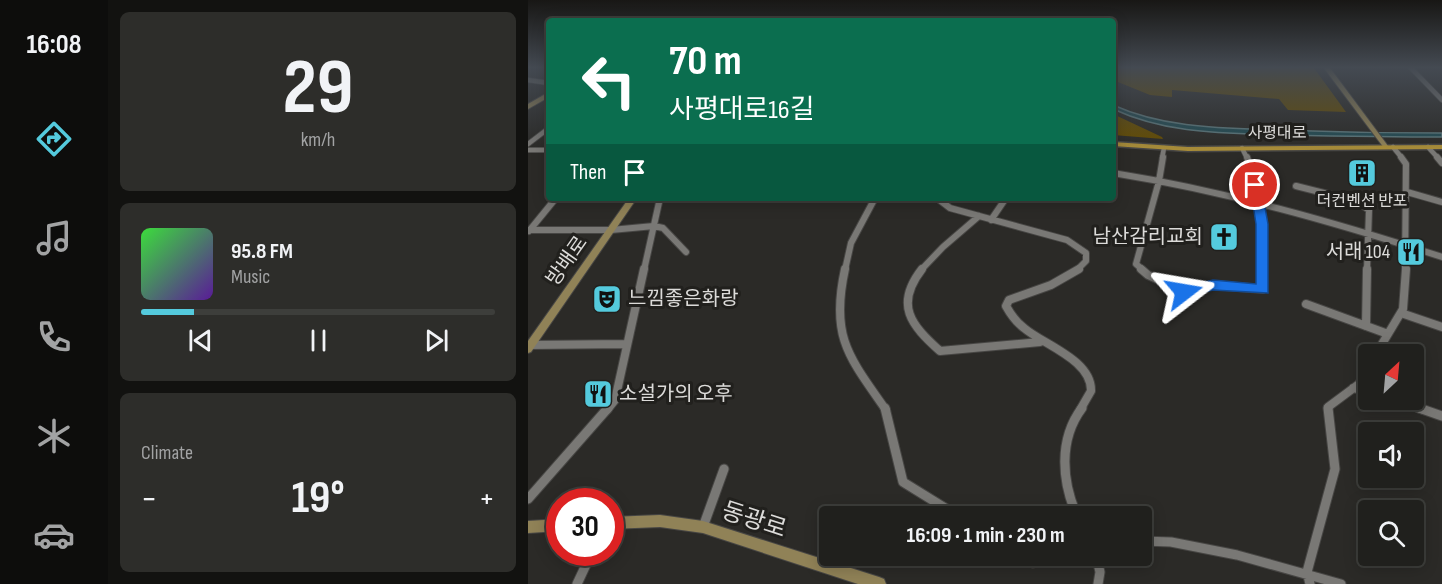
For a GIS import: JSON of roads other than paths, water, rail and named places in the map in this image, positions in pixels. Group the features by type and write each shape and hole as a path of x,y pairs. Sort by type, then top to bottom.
{"main road":[{"name":"사평대로","path":"1116,144 1164,148 1442,147"}],"street":[{"path":"1347,95 1379,137 1406,164 1407,245 1401,313 1382,344"},
{"path":"528,107 546,96"},
{"path":"528,144 546,130"},
{"path":"1428,147 1442,163"},
{"path":"1164,148 1159,181 1136,264 1148,275 1184,292 1213,285 1263,289 1260,203 1255,170 1242,148"},
{"path":"528,150 546,150"},
{"path":"1116,174 1260,203 1442,257"},
{"path":"1296,186 1356,201 1369,210 1366,326"},
{"path":"1407,192 1442,202"},
{"path":"529,231 554,201"},
{"name":"방배로","path":"529,346 631,201"},
{"path":"528,499 582,441 615,400 659,201"},
{"path":"873,201 851,243 841,287 840,327 849,356 888,412 903,482 942,506"},
{"path":"941,201 950,208 1067,240 1086,253 1086,261 1076,270 1056,282 1009,300 1006,306 1020,327 1073,361 1086,373 1091,386 1085,407 1076,416 1064,445 1065,473 1074,506"},
{"path":"991,220 1004,201"},
{"path":"979,216 915,273 906,294 908,317 921,338 940,351 1042,342"},
{"path":"529,231 611,230 654,226 663,228 686,252"},
{"path":"1306,304 1388,334"},
{"path":"1401,313 1442,327"},
{"name":"방배로","path":"529,346 627,344"},
{"path":"1310,584 1307,572 1335,469 1328,407 1353,388 1358,381"},
{"path":"1353,388 1358,390"},
{"path":"1424,410 1442,416"},
{"path":"703,527 724,469"},
{"name":"동광로","path":"624,522 660,521 703,527 879,584"},
{"path":"528,527 546,526"},
{"path":"1152,540 1307,572 1341,584"},
{"path":"577,584 585,566"},
{"path":"1098,584 1099,566"}],"water":[{"path":"1116,106 1152,118 1193,125 1297,131 1442,133 1442,137 1237,134 1174,128 1116,110"}],"place":[{"name":"더컨벤션 반포","path":"1362,173"},
{"name":"남산감리교회","path":"1224,237"},
{"name":"서래 104","path":"1411,252"},
{"name":"느낌좋은화랑","path":"607,299"},
{"name":"소설가의 오후","path":"598,394"}]}
